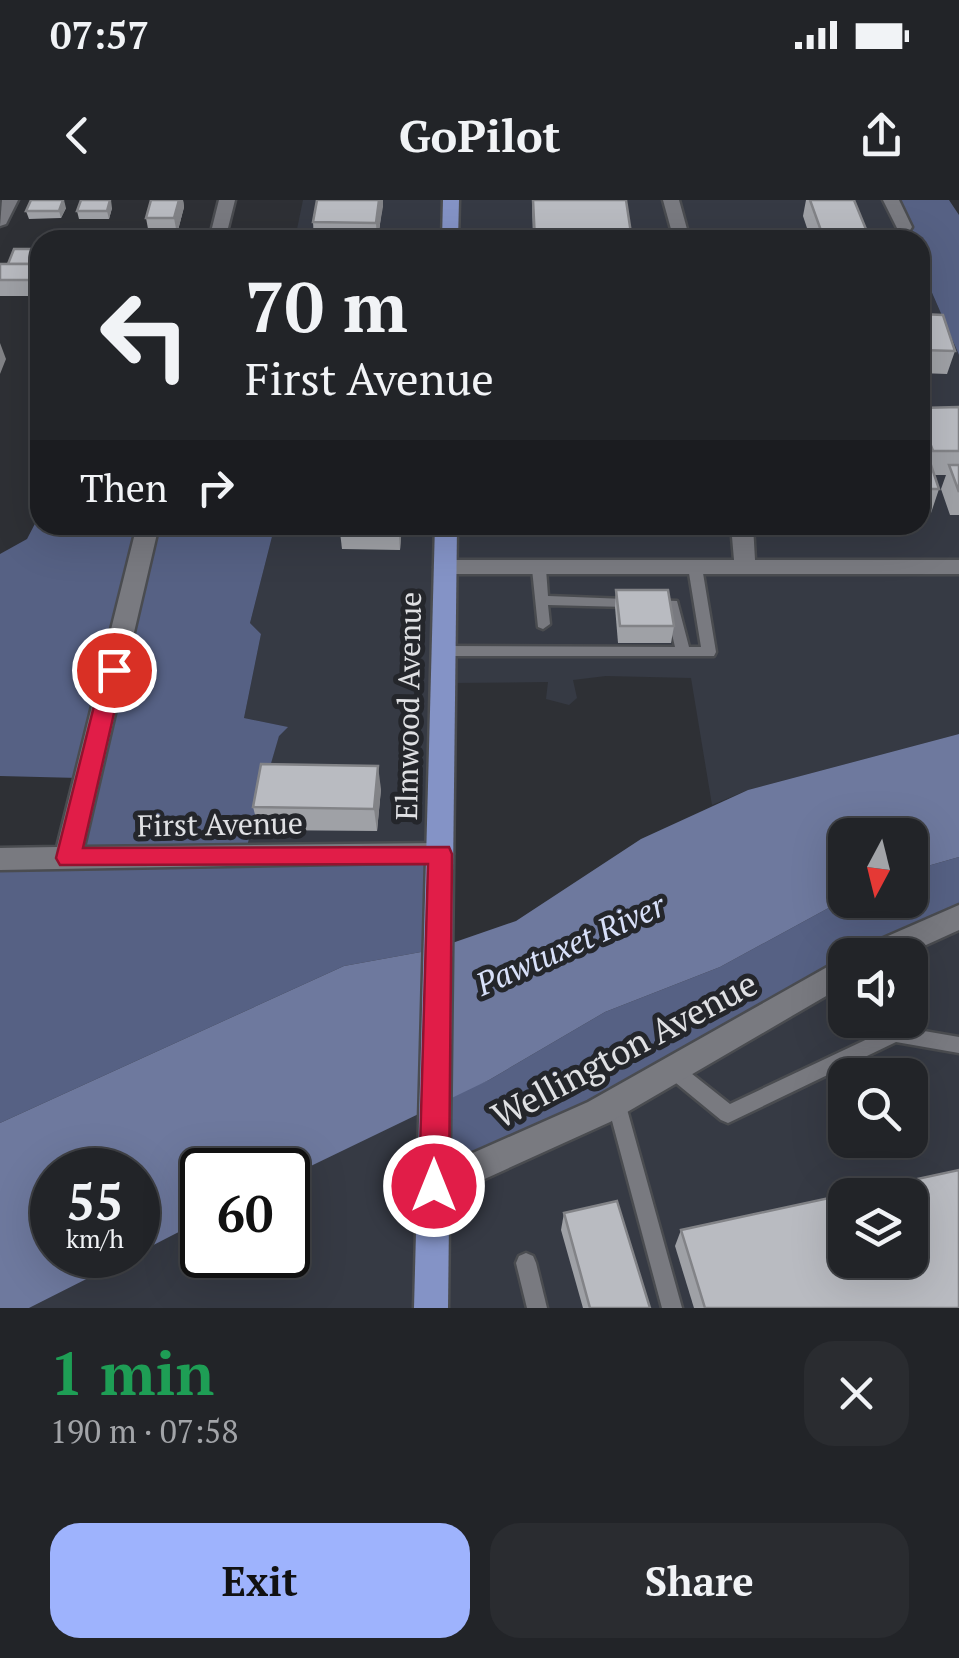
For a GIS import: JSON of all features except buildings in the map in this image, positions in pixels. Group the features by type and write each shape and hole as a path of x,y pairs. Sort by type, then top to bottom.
{"main road":[{"path":"450,230 452,200"},
{"name":"Elmwood Avenue","path":"430,1308 446,535"}],"street":[{"path":"0,221 10,200"},
{"path":"220,230 227,200"},
{"path":"671,200 679,230"},
{"path":"891,200 904,227"},
{"path":"68,858 146,535"},
{"path":"743,535 745,567"},
{"path":"445,566 959,567"},
{"name":"First Avenue","path":"0,858 440,854"},
{"path":"913,938 959,917"},
{"name":"Wellington Avenue","path":"434,1172 522,1150 616,1102 828,980"}],"lane":[{"path":"444,651 709,652 695,567"},
{"path":"539,568 543,624"},
{"path":"542,600 672,604 683,652"},
{"path":"671,1068 728,1114 895,1034 959,1045"},
{"path":"616,1102 672,1308"},
{"path":"526,1263 537,1308"}],"shaded area":[{"path":"303,200 889,200 904,230 297,230"},
{"path":"889,200 949,200 959,215 959,355 930,288 930,230 904,230"},
{"path":"930,288 959,355 959,734 748,790 712,805 691,678 606,676 573,680 577,698 569,705 546,699 548,682 447,683 438,852 247,846 279,735 287,727 244,718 261,634 250,623 272,535 930,535"},
{"path":"30,533 272,535 250,623 261,634 244,718 288,727 279,736 247,846 438,852 432,950 344,966 0,1123 0,848 56,848 68,841 79,778 0,776 0,554 27,539"},
{"path":"959,857 959,917 915,938 828,938 828,982 447,1183 449,1096 489,1080 605,1012 720,967 828,908 828,918 928,918 928,866"},
{"path":"959,917 959,1308 29,1308 88,1278 160,1278 160,1241 180,1231 180,1278 310,1278 310,1166 431,1104 828,978 828,1038 928,1038 928,938 915,938"}],"water":[{"name":"Pawtuxet River","path":"959,734 959,857 928,866 928,818 828,818 828,908 720,967 605,1012 489,1080 310,1166 310,1148 180,1148 180,1231 160,1242 160,1148 30,1148 30,1278 88,1278 29,1308 0,1308 0,1123 344,966 432,950 516,921 641,839 748,790"}],"route":[{"path":"114,670 68,858 440,854 434,1186"}]}
